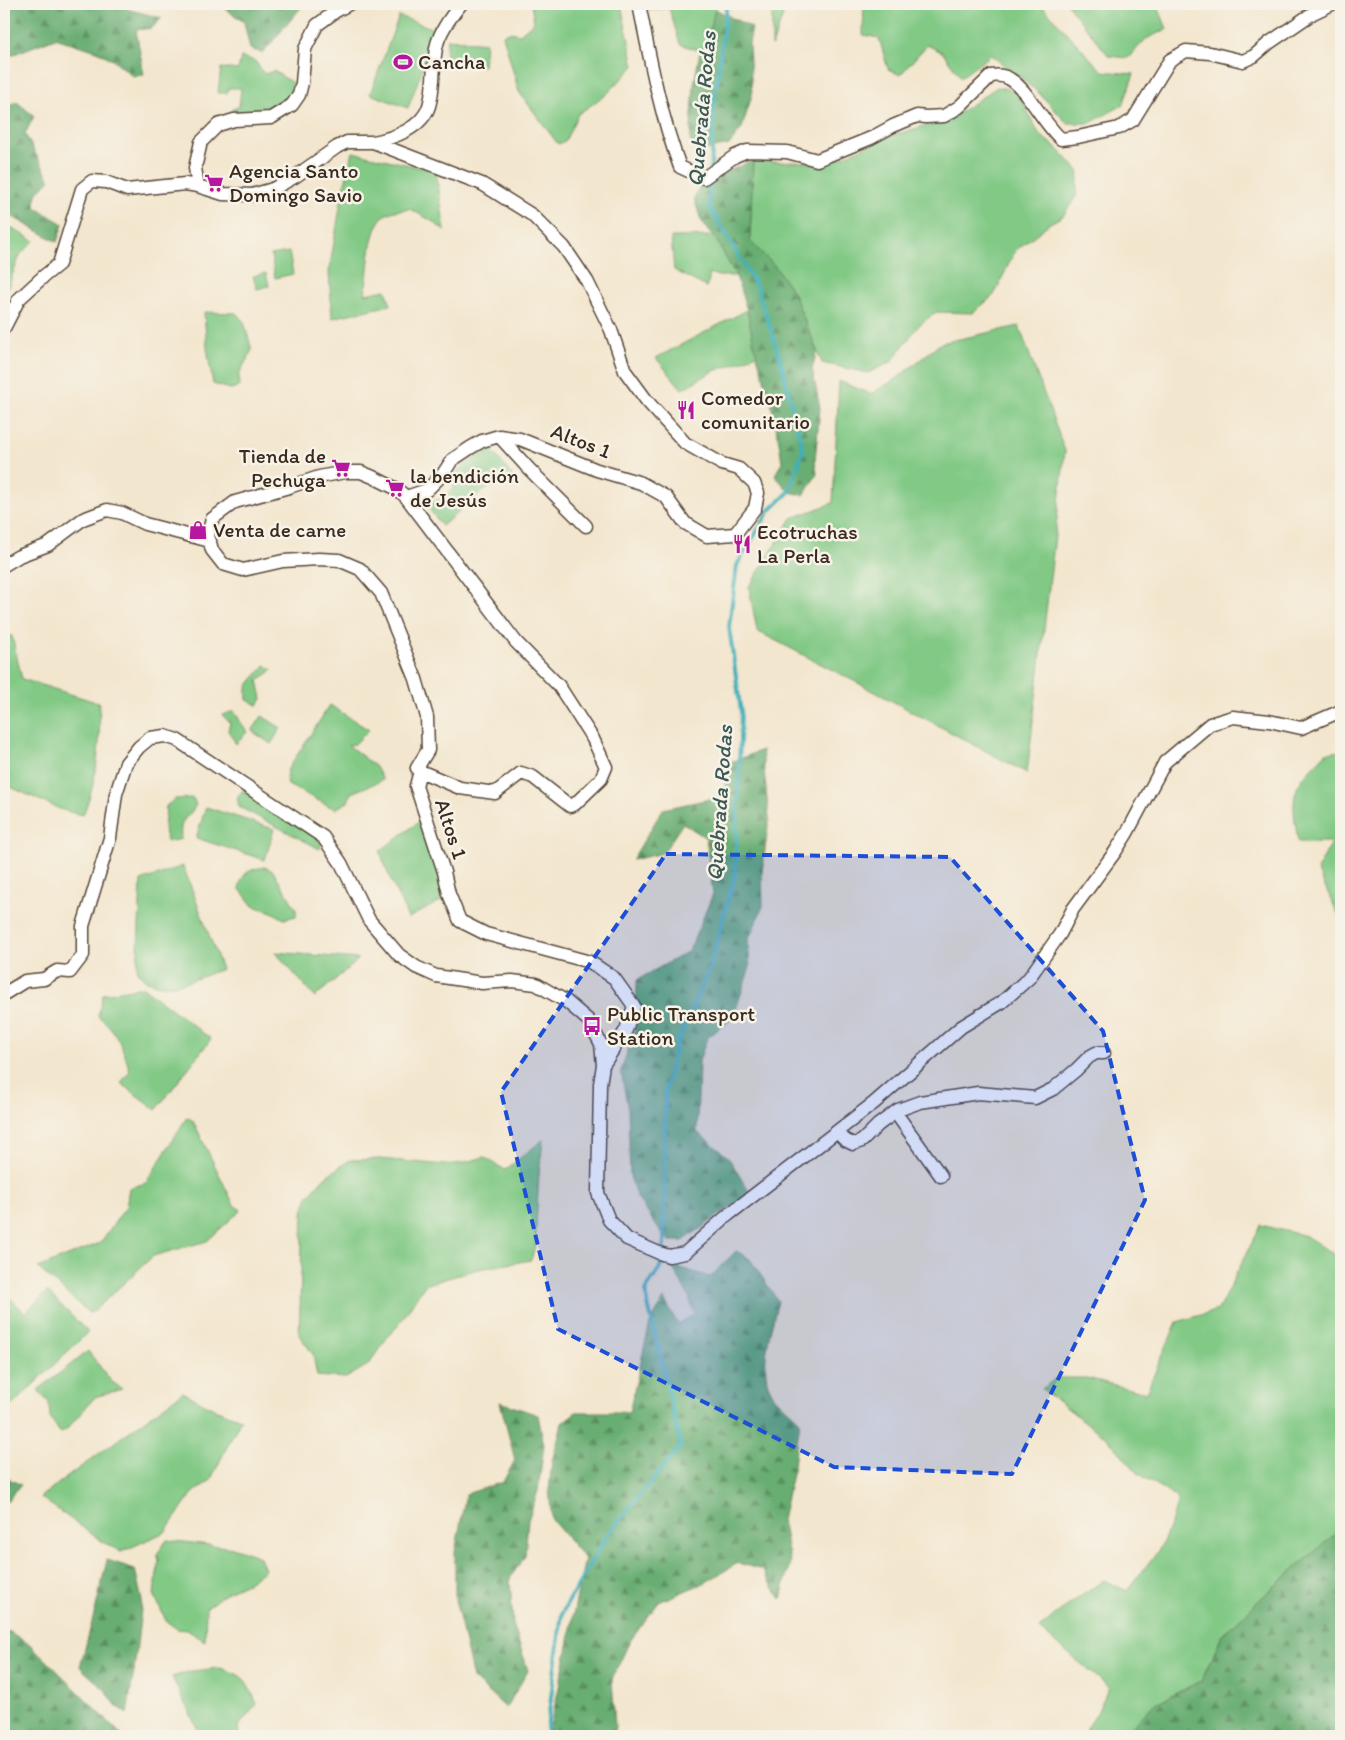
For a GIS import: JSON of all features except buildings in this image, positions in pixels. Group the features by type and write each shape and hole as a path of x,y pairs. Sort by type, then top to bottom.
{"street":[{"path":"198,186 195,168 201,142 218,125 234,120 271,118 292,105 299,95 302,83 305,49 317,25 349,4"},
{"path":"373,142 391,138 407,130 421,119 429,106 437,43 450,18 461,4"},
{"path":"639,4 668,134 680,167 704,178 735,156 747,152 787,152 817,160 871,138 917,116 944,116 959,107 990,76 997,75 1012,81 1051,129 1061,138 1078,137 1119,128 1133,120 1170,60 1186,50 1210,53 1243,61 1254,56 1269,43 1314,13 1332,4"},
{"name":"Altos 1","path":"4,328 19,300 59,264 82,190 92,181 106,182 127,190 185,184 223,194 252,196 273,189 296,176 337,147 348,142 373,142 482,184 532,215 564,247 587,282 612,330 625,371 647,401 685,443 722,464 739,469 754,483 758,493 755,508 735,534 707,536 685,523 666,497 641,483 597,470 520,439 499,436"},
{"path":"406,497 428,490 452,460 482,441 499,436 586,526"},
{"path":"210,541 208,535 212,519 235,502 289,488 319,477 345,472 361,472 397,489 406,497 516,642 559,686 593,739 606,768 601,779 575,804 570,806 533,777 521,773 495,793 460,788 420,771"},
{"path":"4,565 19,556 48,545 83,519 107,510 122,513 145,524 210,541"},
{"name":"Altos 1","path":"210,541 212,550 223,564 243,570 283,561 339,560 360,569 381,593 416,680 427,717 428,750 418,768 420,771 416,786 444,872 449,894 460,921 486,934 590,962 614,978 634,1006 626,1030 602,1065"},
{"path":"4,994 25,981 44,979 57,971 70,972 83,955 83,926 110,838 116,794 126,763 139,747 150,738 165,736 188,746 323,838 341,864 369,920 399,955 416,967 436,976 482,983 512,981 536,984 567,1002 588,1020 600,1044 602,1065 598,1193 609,1220 627,1239 664,1255 684,1253 728,1215 874,1103 961,1027 1002,1002 1029,978 1060,934 1073,909 1127,833 1165,762 1210,724 1233,717 1268,721 1300,728 1341,711"},
{"path":"837,1132 845,1140 853,1144 862,1141 895,1112 920,1102 978,1092 1034,1098 1053,1089 1089,1057 1096,1053 1104,1053"},
{"path":"895,1112 941,1176"}],"highlighted area":[{"path":"666,854 950,857 1103,1031 1145,1200 1012,1474 834,1467 558,1329 501,1092"}],"green space":[{"path":"4,4 120,4 130,10 162,18 152,28 136,30 144,75 133,76 115,61 97,51 55,38 4,58"},
{"path":"220,4 304,4 263,53 250,49 244,22"},
{"path":"531,4 621,4 634,66 606,95 578,114 565,141 558,144 519,92 503,35 509,32 520,34 534,22"},
{"path":"643,4 717,4 707,42 700,51 680,44 669,8 644,10"},
{"path":"772,4 787,4 772,46"},
{"path":"864,4 1042,4 1102,71 1134,74 1123,105 1090,123 1067,123 1038,92 991,55 961,77 942,52 927,45 900,75 888,69 879,38 863,35"},
{"path":"1067,4 1157,4 1167,29 1146,39 1128,58 1109,56"},
{"path":"715,9 752,28 749,43 752,95 742,128 729,145 698,151 693,148 690,140 694,84 700,51 707,41"},
{"name":"Cancha","path":"399,16 437,30 408,108 370,94"},
{"path":"447,39 486,43 484,66 445,62"},
{"path":"241,57 255,61 264,74 274,71 294,84 280,109 274,112 259,114 231,114 232,109 239,107 241,88 229,88 227,93 218,93 221,68 238,70"},
{"path":"997,87 1015,93 1026,108 1039,132 1079,172 1076,196 1063,216 1050,223 1015,251 994,295 973,313 936,312 919,325 891,362 868,373 822,363 793,292 750,241 753,160 831,162 882,139 953,117"},
{"path":"17,102 34,116 25,134 50,180 36,194 35,207 63,224 57,242 4,212 4,107"},
{"path":"353,152 436,171 445,231 432,221 410,209 387,214 376,227 370,250 365,294 386,290 391,305 332,318 329,272 343,190"},
{"path":"753,160 750,241 774,265 793,292 817,351 812,369 820,408 815,460 817,474 804,495 789,492 775,475 782,462 779,442 747,310 736,276 718,243 701,220 694,198 702,183"},
{"path":"4,223 34,241 20,255 4,297"},
{"path":"714,236 736,276 718,276 709,273 706,287 674,270 671,237"},
{"path":"289,252 293,274 275,278 271,255"},
{"path":"266,273 269,286 257,289 253,276"},
{"path":"747,310 757,354 714,371 682,389 656,358"},
{"path":"204,312 236,313 244,322 252,350 239,374 239,387 230,389 213,384"},
{"path":"1019,326 1065,451 1027,773 757,631 749,587 792,518 833,503 839,381 871,394 896,379 941,343"},
{"path":"491,449 517,482 501,482 481,492 442,526 428,507 454,488 452,476 473,458"},
{"path":"4,635 12,636 22,679 99,703 99,731 95,774 83,815 62,810 8,786 4,782"},
{"path":"265,665 273,670 258,680 262,699 258,705 247,700 247,689 251,681"},
{"path":"330,705 369,730 355,744 348,745 376,767 383,780 351,793 348,802 335,809 288,785 286,778 288,769"},
{"path":"234,711 247,732 236,744 228,730 230,723 222,715"},
{"path":"262,716 281,728 271,744 252,731"},
{"path":"762,750 769,819 762,872 763,906 748,941 750,967 733,1018 707,1038 699,1061 697,1132 728,1157 750,1193 683,1241 669,1241 662,1234 636,1196 630,1176 628,1110 621,1071 636,1025 637,980 689,951 713,894 706,838 683,823 663,853 632,860 663,809 724,796 727,764"},
{"path":"1341,751 1341,920 1317,870 1332,842 1298,842 1294,800 1298,786 1307,773 1326,753"},
{"path":"243,790 322,841 320,849 239,807 237,797"},
{"path":"193,798 196,805 182,822 181,839 168,842 164,829 166,806 175,799"},
{"path":"206,807 274,829 265,860 196,838"},
{"path":"420,821 438,865 447,898 408,918 380,851"},
{"path":"183,866 222,969 186,982 158,985 148,981 137,972 141,881"},
{"path":"265,867 274,872 296,909 296,916 284,919 272,912 253,906 239,888 248,872"},
{"path":"275,952 359,959 315,997"},
{"path":"143,987 211,1039 156,1110 121,1083 130,1071 125,1055 115,1034 105,1021 98,1016 103,994"},
{"path":"187,1117 193,1121 234,1205 241,1210 207,1241 153,1256 94,1311 89,1313 38,1268 100,1243 126,1207 129,1188 146,1183"},
{"path":"543,1140 539,1172 535,1246 531,1260 478,1269 425,1285 397,1327 389,1335 368,1365 346,1378 317,1376 313,1354 299,1335 303,1212 308,1196 325,1177 350,1160 380,1159 445,1165 463,1163 484,1157 505,1170"},
{"path":"1261,1225 1306,1236 1341,1259 1341,1529 1268,1592 1222,1636 1201,1681 1154,1704 1124,1736 1082,1736 1097,1713 1109,1687 1039,1629 1056,1614 1104,1580 1127,1591 1160,1548 1171,1524 1178,1499 1138,1473 1109,1440 1042,1389 1056,1378 1087,1378 1146,1393 1177,1322 1218,1310"},
{"path":"736,1251 750,1259 778,1301 767,1347 766,1372 768,1383 772,1393 781,1404 800,1421 794,1465 782,1520 790,1562 781,1599 762,1570 738,1563 706,1582 659,1602 630,1641 612,1679 615,1727 613,1736 548,1736 585,1559 552,1520 549,1490 552,1461 562,1423 576,1412 629,1412 650,1323 664,1299 678,1324 694,1314 689,1297 671,1265 710,1277"},
{"path":"47,1291 88,1332 4,1411 4,1296 7,1295 25,1313"},
{"path":"88,1351 111,1381 122,1389 95,1397 67,1429 60,1433 50,1417 49,1403 38,1390"},
{"path":"183,1392 214,1409 241,1419 210,1481 193,1493 165,1532 121,1552 103,1542 40,1497"},
{"path":"500,1402 538,1415 544,1445 538,1491 528,1520 525,1556 510,1578 513,1624 528,1671 506,1708 473,1678 455,1599 455,1552 466,1494 503,1482 515,1460"},
{"path":"4,1476 21,1485 4,1504"},
{"path":"1341,1529 1341,1736 1124,1736 1154,1704 1201,1681 1222,1636 1268,1592"},
{"path":"167,1540 235,1548 260,1557 265,1570 247,1583 227,1592 206,1608 205,1641 187,1630 177,1629 166,1621 154,1594 159,1560 157,1554"},
{"path":"107,1560 135,1569 142,1601 127,1714 80,1667"},
{"path":"4,1631 10,1632 32,1646 123,1736 4,1736"},
{"path":"220,1668 241,1677 248,1684 257,1704 238,1727 239,1736 201,1736 172,1677 191,1671"}],"waterway":[{"name":"Quebrada Rodas","path":"711,170 714,104 727,4"},
{"name":"Quebrada Rodas","path":"546,1736 562,1613 607,1535 681,1446 645,1291 660,1268 664,1245 665,1092 676,1045 710,967 735,874 741,712 729,627 737,565 769,511 789,492 803,450 781,362 757,287 709,206 711,177"}],"place":[{"name":"Cancha","path":"403,62"},
{"name":"Agencia Santo Domingo Savio","path":"214,183"},
{"name":"Comedor comunitario","path":"686,410"},
{"name":"Tienda de Pechuga","path":"341,468"},
{"name":"la bendición de Jesús","path":"395,488"},
{"name":"Venta de carne","path":"198,530"},
{"name":"Ecotruchas La Perla","path":"742,544"},
{"name":"Public Transport Station","path":"592,1026"}]}
